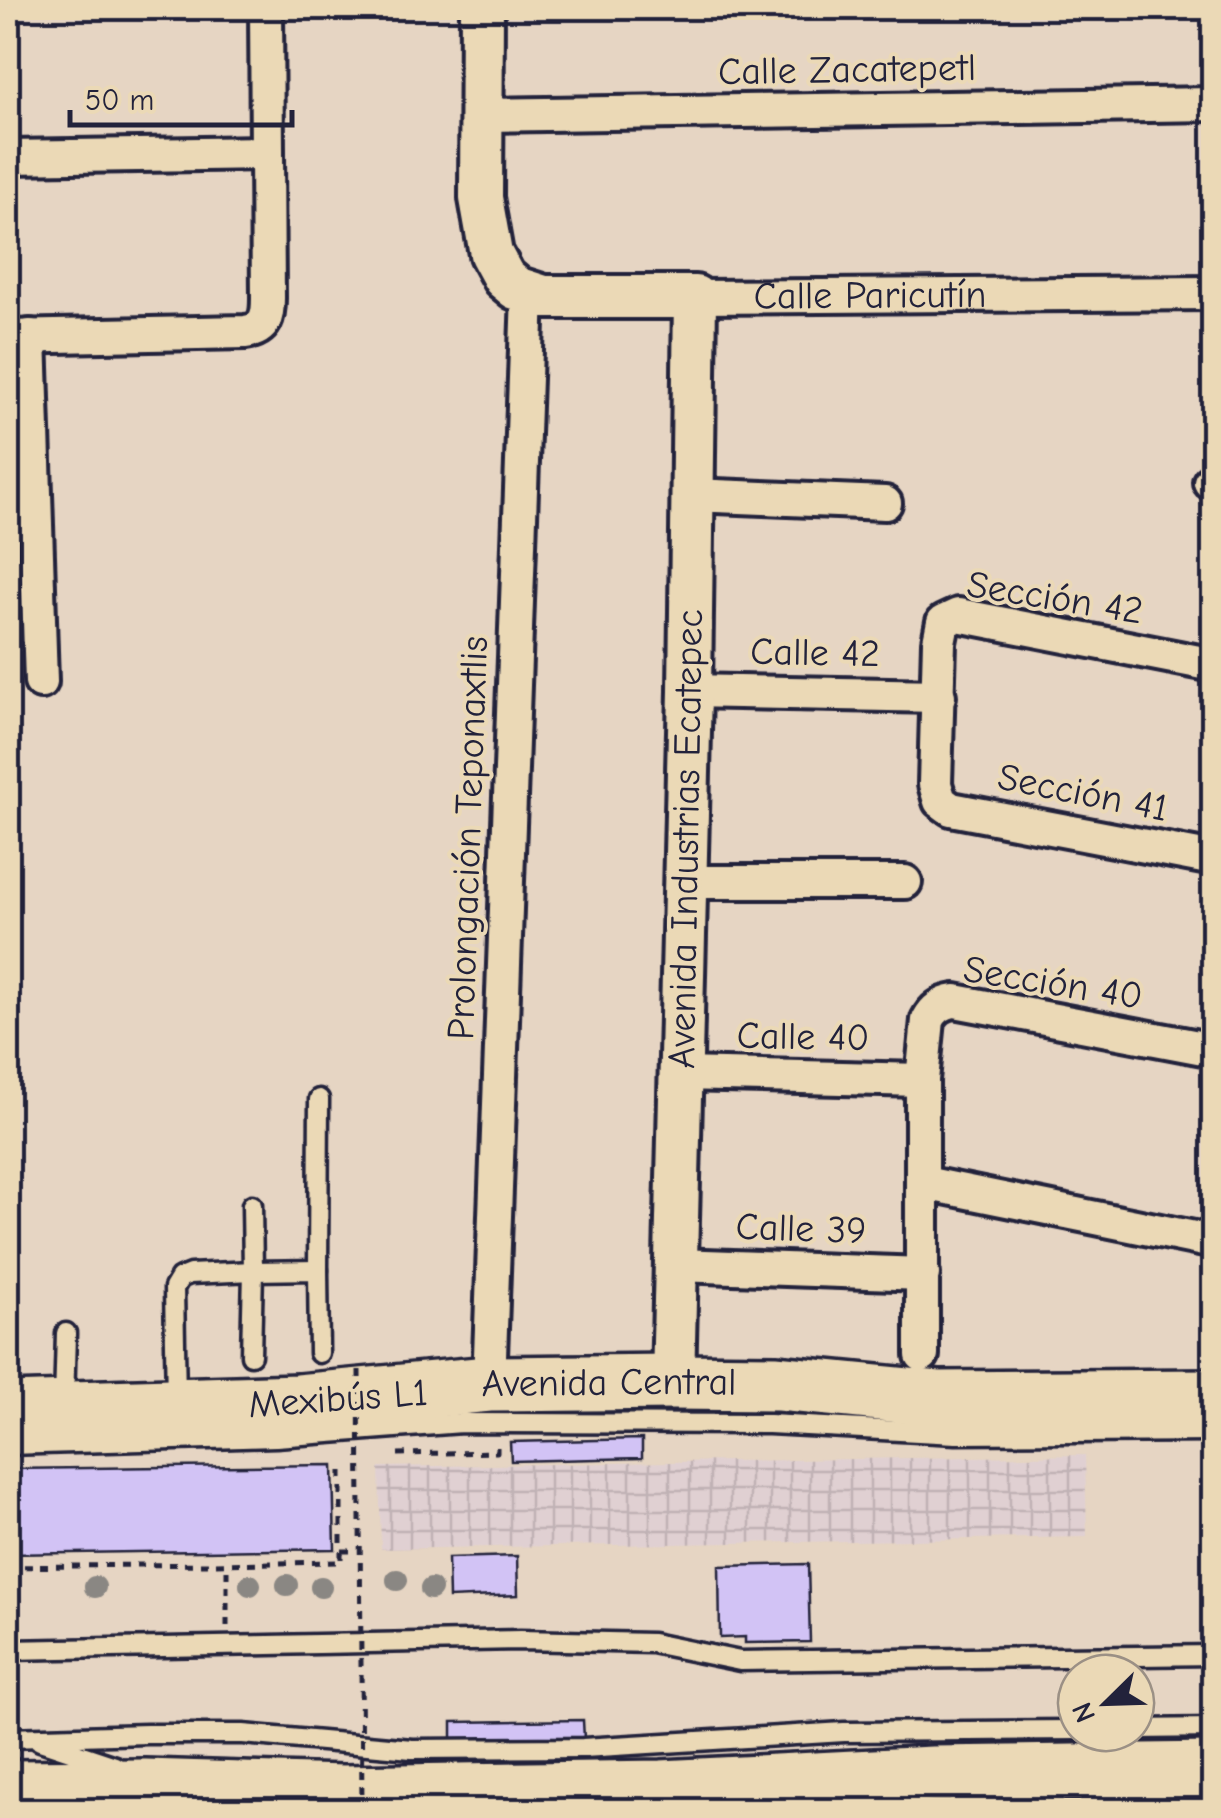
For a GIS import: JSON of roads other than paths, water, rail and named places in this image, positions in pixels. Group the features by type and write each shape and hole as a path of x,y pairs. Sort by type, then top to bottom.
{"highway":[{"name":"Avenida Central","path":"8,1411 298,1402 489,1384 778,1383 940,1398 1214,1397"},
{"path":"8,1788 75,1799 343,1792 460,1801 662,1799 933,1774 1214,1770"}],"street":[{"path":"41,682 19,336 252,332 264,324 268,317 266,8"},
{"path":"482,8 481,198 491,254 504,278 528,294"},
{"name":"Calle Zacatepetl","path":"482,115 1214,104"},
{"path":"8,157 266,153"},
{"name":"Calle Paricutín","path":"528,294 695,297 1214,292"},
{"name":"Prolongación Teponaxtlis","path":"489,1384 528,294"},
{"name":"Avenida Industrias Ecatepec","path":"672,1382 682,1074 695,297"},
{"path":"692,495 886,504"},
{"name":"Sección 42","path":"939,696 943,622 958,616 1214,664"},
{"name":"Calle 42","path":"690,691 939,696"},
{"name":"Sección 41","path":"939,696 936,784 940,801 951,809 1214,859"},
{"path":"684,882 904,882"},
{"name":"Sección 40","path":"922,1080 928,1020 939,1006 956,1001 1214,1050"},
{"name":"Calle 40","path":"682,1074 922,1080"},
{"path":"922,1080 922,1355"},
{"path":"924,1183 1214,1242"},
{"name":"Calle 39","path":"677,1265 923,1274"}],"lane":[{"path":"319,1098 319,1353"},
{"path":"251,1355 252,1205"},
{"path":"176,1405 176,1282 190,1274 318,1270"},
{"path":"64,1409 66,1333"},
{"name":"Mexibús L1","path":"8,1445 276,1437 462,1423 769,1424 956,1434 1214,1432"},
{"path":"8,1650 520,1640 652,1643 740,1661 1214,1655"},
{"path":"1156,1729 1214,1728"},
{"path":"8,1738 243,1734 412,1749 583,1748 844,1732 1056,1730"},
{"path":"30,1737 124,1769 153,1795"}]}
